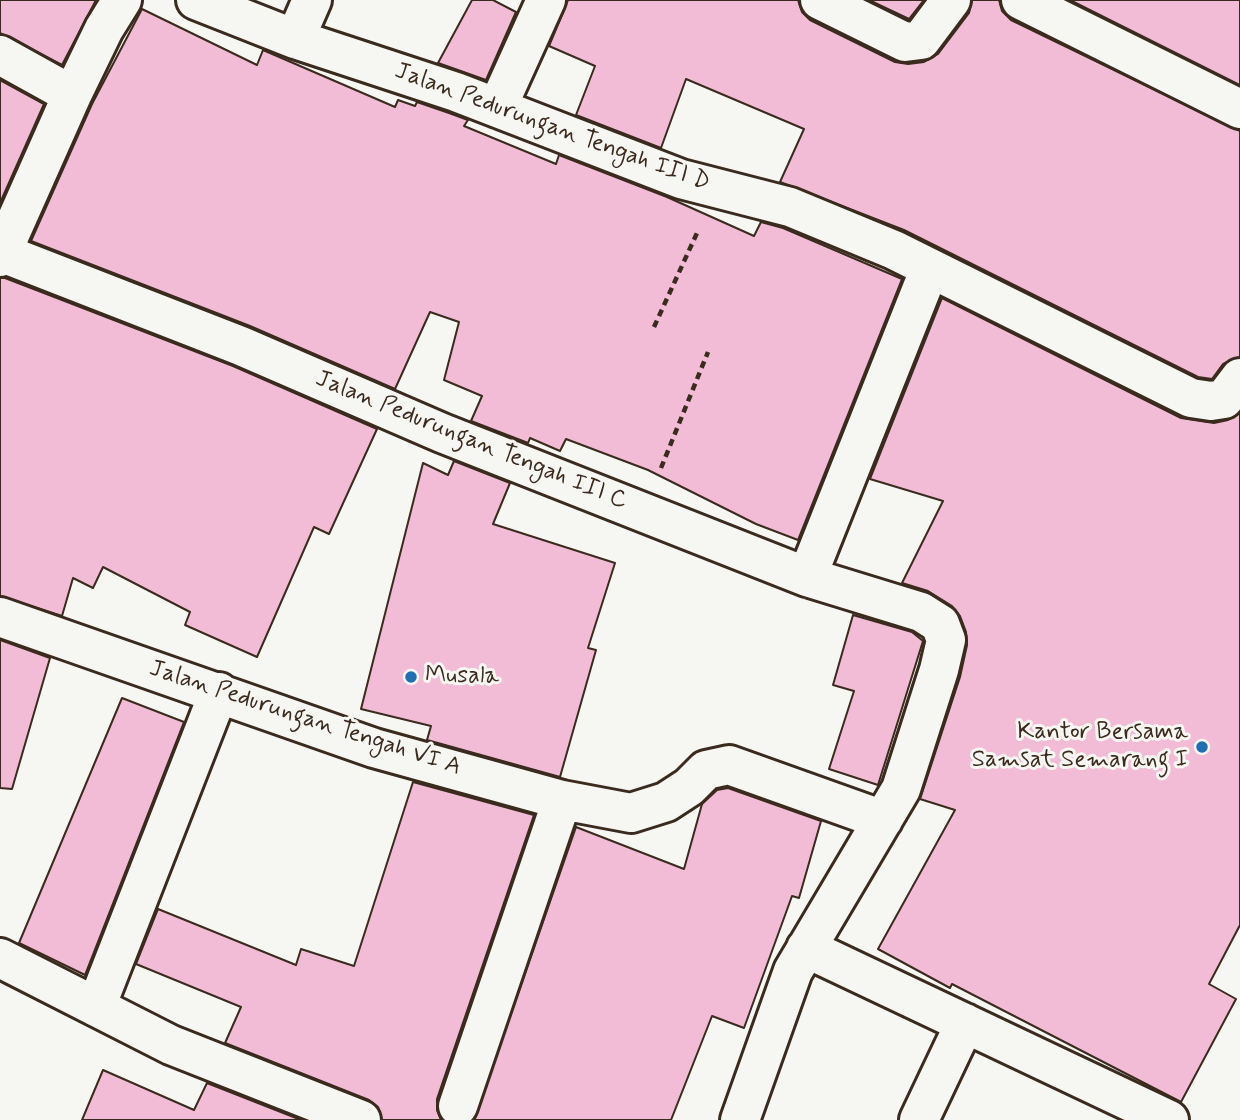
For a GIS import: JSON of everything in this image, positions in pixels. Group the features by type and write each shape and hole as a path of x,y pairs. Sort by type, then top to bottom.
{"street":[{"path":"1,255 72,95 121,0"},
{"name":"Jalan Pedurungan Tengah III D","path":"196,0 295,39 497,108 681,179 790,207 930,268 1191,398 1211,401 1224,399 1240,378"},
{"path":"295,39 312,0"},
{"path":"497,108 546,0"},
{"path":"820,0 905,43 921,40 951,0"},
{"path":"1021,0 1240,109"},
{"path":"0,55 72,95"},
{"name":"Jalan Pedurungan Tengah III C","path":"1,255 241,346 442,433 807,577 921,612 940,624 946,640 939,670 901,789 883,820"},
{"path":"807,577 930,268"},
{"name":"Jalan Pedurungan Tengah VI A","path":"0,617 374,748 562,800 631,813 666,802 689,787 706,770 729,765 883,820"},
{"path":"96,1007 219,692"},
{"path":"458,1106 562,800"},
{"path":"740,1120 793,971 883,820"},
{"path":"806,948 1169,1120"},
{"path":"0,958 171,1045 361,1120"},
{"path":"919,1120 965,1023"}],"path":[{"path":"654,327 718,188"},
{"path":"644,511 708,352"}],"building":[{"path":"0,0 96,0 62,65 0,33"},
{"path":"472,0 493,0 516,12 486,80 438,63"},
{"path":"568,0 798,0 802,12 810,20 895,62 908,64 924,62 938,54 969,13 972,0 999,0 1002,11 1011,20 1240,131 1240,357 1223,364 1212,379 1198,377 904,230 780,182 804,129 686,79 661,148 576,115 595,66 549,46"},
{"path":"869,0 924,0 909,19"},
{"path":"1070,0 1240,0 1240,85"},
{"path":"142,9 257,65 263,50 395,107 398,100 415,106 417,102 468,120 464,126 556,164 559,155 667,197 754,236 761,222 783,228 902,279 798,540 756,524 648,470 566,439 560,451 530,438 528,443 471,421 482,396 444,380 459,322 430,312 395,389 250,326 31,241 92,104"},
{"path":"0,80 44,104 0,203"},
{"path":"0,278 233,366 377,429 329,534 314,527 257,657 185,625 190,612 103,567 93,588 73,578 62,616 0,596"},
{"path":"942,298 1181,418 1214,423 1228,420 1240,413 1240,925 1209,984 1236,999 1181,1102 952,984 950,988 878,949 955,810 920,799 960,677 967,645 966,632 960,616 952,606 928,591 902,583 943,501 870,479"},
{"path":"454,461 510,483 493,524 615,563 588,648 596,650 560,777 427,740 431,726 361,709 423,463 448,475"},
{"path":"853,615 912,632 923,641 878,785 829,769 854,691 833,685"},
{"path":"0,640 50,658 12,789 0,788"},
{"path":"122,698 184,722 85,975 19,943"},
{"path":"413,782 534,815 437,1099 441,1120 382,1120 378,1107 369,1100 225,1043 241,1007 136,964 158,909 296,965 301,949 354,966"},
{"path":"728,788 821,821 799,898 792,896 744,1028 712,1016 671,1120 474,1120 576,827 684,869 702,804 717,790"},
{"path":"103,1070 194,1110 207,1083 301,1120 82,1120"}],"place":[{"name":"Musala","path":"411,677"},
{"name":"Kantor Bersama Samsat Semarang I","path":"1202,747"}]}
